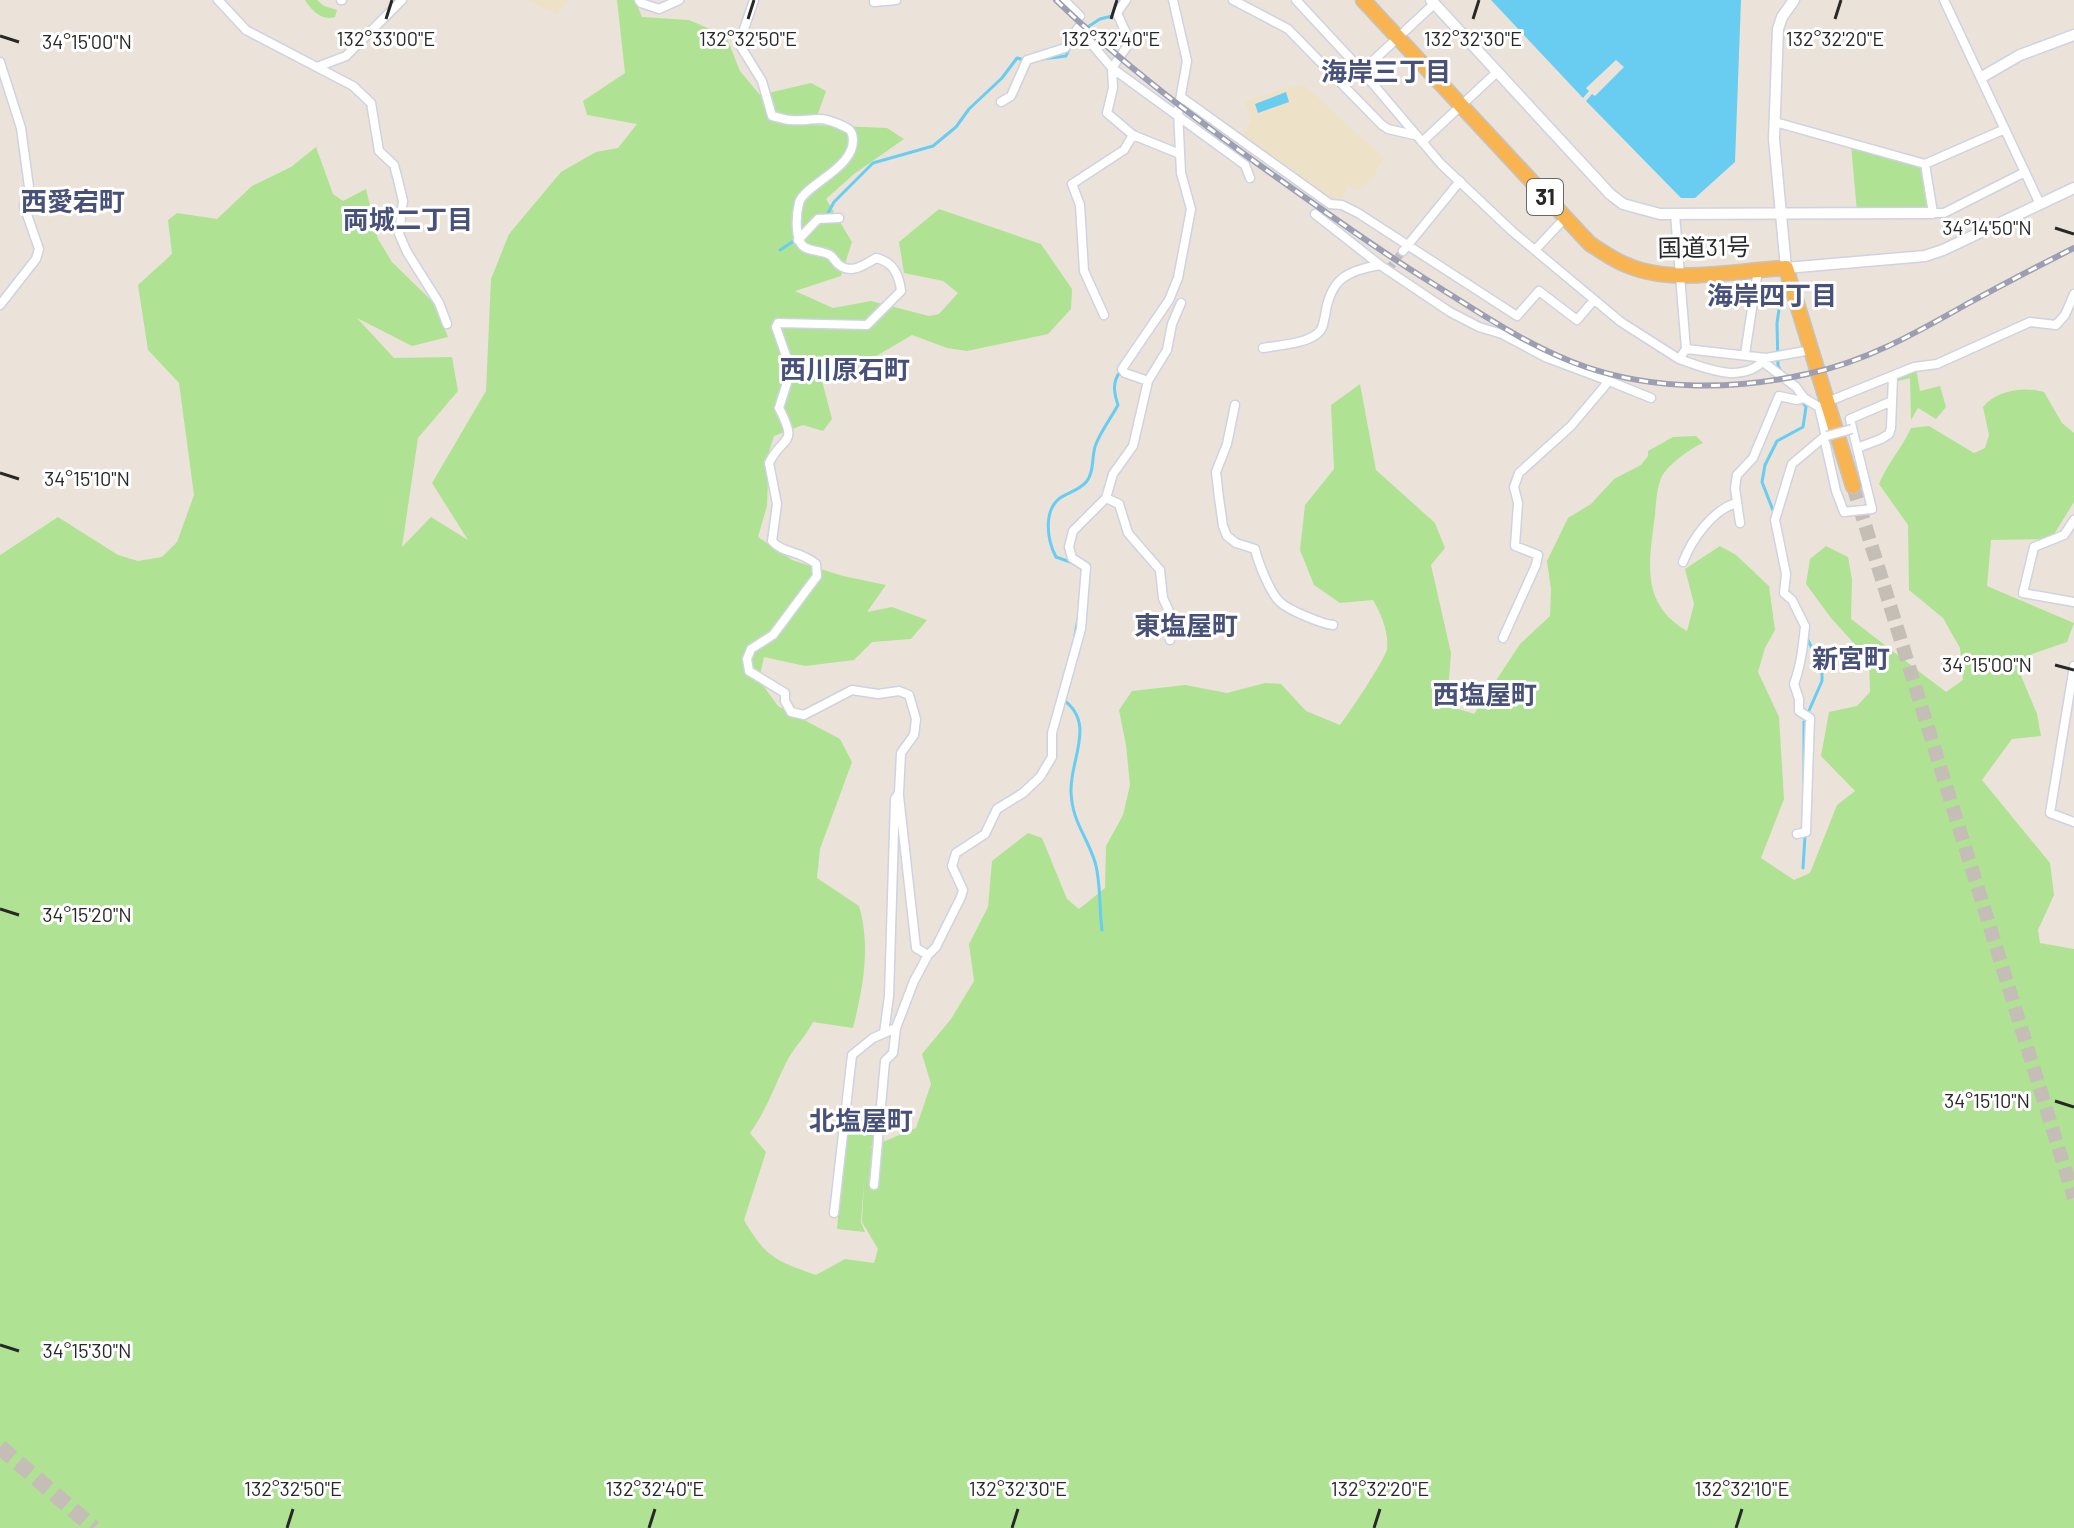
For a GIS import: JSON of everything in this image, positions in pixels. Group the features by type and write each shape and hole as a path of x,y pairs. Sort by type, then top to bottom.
{"highway":[{"name":"国道31号","path":"1363,0 1590,244 1628,266 1653,273 1680,275 1786,268 1853,486"}],"street":[{"path":"218,0 246,30 353,86 371,103 379,151 394,165 403,201 399,234 439,303 447,324"},
{"path":"317,67 346,56 402,0"},
{"path":"639,0 659,9 679,0"},
{"path":"754,0 741,47 762,81 772,116 790,120 825,117 849,129 852,135 848,156 820,184 806,192 799,202 798,240 803,247 829,254 840,266 849,269 860,268 876,258 885,260 894,267 901,291 867,325 778,323 776,331 791,370 779,408 790,429 789,438 769,463 777,504 772,541 778,548 806,555 816,564 817,576 773,635 751,649 747,659 749,671 785,693 785,701 791,712 804,715 852,690 878,694 899,691 909,695 916,719 914,735 901,753 899,793 916,948 928,955"},
{"path":"874,2 896,0"},
{"path":"1064,0 1080,16"},
{"path":"1126,0 1117,13 1130,42 1112,68 1113,88 1107,113 1133,135 1180,154"},
{"path":"1148,381 1122,369 1169,300 1178,278 1191,209 1181,173 1179,118 1187,61 1173,0"},
{"path":"1233,0 1288,29 1382,125 1418,139"},
{"path":"1296,0 1362,71 1418,139 1460,181 1535,250 1621,322 1679,359 1724,373 1748,372 1771,359 1811,350"},
{"path":"1794,0 1778,29 1775,122 1779,214 1786,268 1925,256 2074,188"},
{"path":"1944,0 2040,204"},
{"path":"1362,71 1400,38 1432,2 1610,194 1623,204 1644,211 1675,214 1944,213 2025,172"},
{"path":"1001,102 1011,96 1027,60 1065,48 1078,28 1112,68 1245,165 1250,178"},
{"path":"1982,77 2020,55 2074,35"},
{"path":"0,62 21,128 29,187 24,206 39,249 36,259 0,305"},
{"path":"1418,139 1463,107 1496,73"},
{"path":"1181,97 1330,204 1342,205 1405,248 1517,316 1539,291 1577,320 1594,300"},
{"path":"1775,122 1925,164 2005,129"},
{"path":"1104,315 1084,271 1080,205 1072,184 1124,150 1133,135"},
{"path":"1925,164 1933,213"},
{"path":"1405,248 1460,181"},
{"path":"1315,214 1380,265 1450,312 1559,363 1651,398"},
{"path":"1675,214 1686,349 1679,359"},
{"path":"798,240 818,219 839,218"},
{"path":"1535,250 1565,218"},
{"path":"1263,348 1316,336 1323,329 1328,296 1335,284 1348,273 1380,265"},
{"path":"1745,354 1758,269"},
{"path":"1827,402 1914,367 1937,364 2030,322 2056,325 2065,315 2074,294"},
{"path":"874,1185 885,1061 893,1053 896,1028 928,955 936,947 961,897 963,890 952,866 956,853 985,834 997,809 1031,785 1052,757 1052,733 1081,629 1086,567 1072,558 1069,547 1073,531 1106,498 1113,474 1133,446 1148,381 1167,350 1172,324 1181,303"},
{"path":"1686,349 1771,359 1796,387 1801,399"},
{"path":"1857,448 1889,434 1893,376"},
{"path":"1503,638 1538,555 1515,546 1518,503 1514,495 1514,481 1533,459 1571,426 1609,381"},
{"path":"1740,523 1735,488 1737,475 1753,458 1779,396 1801,399 1819,407 1836,491 1844,512 1848,514 1872,509 1850,419 1892,401"},
{"path":"1235,405 1227,444 1216,472 1227,536 1236,543 1255,549 1258,562 1279,602 1333,625"},
{"path":"1801,833 1807,717 1799,711 1794,684 1801,664 1804,632 1792,600 1784,593 1786,574 1776,517 1792,464 1826,437 1852,429"},
{"path":"1106,498 1119,504 1128,533 1160,570 1163,598 1172,618 1170,640"},
{"path":"1683,562 1691,542 1726,506 1737,503"},
{"path":"2074,520 2064,535 2034,547 2023,593 2074,602"},
{"path":"2074,666 2050,813 2074,822"},
{"path":"884,1033 889,996 895,799 899,793"},
{"path":"834,1213 852,1055 873,1038 896,1028"}],"shaded area":[{"path":"527,0 569,0 557,15"},
{"path":"1303,84 1384,158 1370,182 1359,191 1348,186 1342,200 1328,201 1241,138 1251,121 1245,102"}],"green space":[{"path":"305,0 317,0 337,10 335,17 326,18 318,14"},
{"path":"617,0 635,0 642,17 689,20 726,36 740,71 760,95 811,83 826,91 814,125 887,128 904,139 854,174 826,199 852,242 841,276 795,291 833,308 871,301 929,316 939,314 958,293 943,281 904,273 899,242 939,209 1041,244 1072,289 1071,309 1048,334 967,351 947,348 912,335 863,364 821,377 832,419 823,431 803,425 774,436 769,452 767,506 758,537 792,560 886,585 867,612 892,607 927,620 911,639 872,642 854,660 805,666 764,657 759,680 778,706 840,739 852,762 820,849 817,878 859,906 863,921 865,952 853,1028 813,1022 788,1059 750,1133 766,1152 744,1220 759,1243 773,1256 816,1275 845,1259 874,1263 878,1249 862,1222 864,1182 861,1222 865,1232 837,1229 847,1115 879,1121 877,1143 866,1149 916,1128 931,1084 922,1054 951,1019 974,981 969,944 988,907 992,861 1028,833 1042,838 1067,899 1079,909 1105,888 1106,846 1123,815 1130,785 1119,710 1132,691 1185,685 1227,693 1265,683 1281,684 1306,711 1340,725 1374,674 1387,649 1387,636 1373,600 1340,603 1314,585 1300,550 1305,505 1334,469 1331,405 1360,384 1376,470 1435,523 1445,548 1431,565 1451,653 1447,705 1474,714 1520,644 1550,616 1551,589 1547,561 1568,518 1591,504 1614,479 1641,465 1648,451 1673,437 1696,436 1703,443 1672,464 1660,482 1651,549 1651,580 1661,608 1687,631 1694,604 1685,569 1720,546 1736,555 1769,586 1775,630 1765,648 1758,672 1779,717 1784,799 1761,858 1794,880 1810,873 1837,805 1855,791 1821,756 1829,712 1857,706 1870,692 1869,660 1831,618 1806,584 1810,559 1826,546 1848,557 1852,579 1851,619 1946,692 1963,680 1960,648 1943,618 1909,590 1908,525 1879,484 1911,428 1929,426 1974,453 1985,448 1989,435 1983,407 1989,401 2011,391 2028,389 2044,392 2062,423 2074,433 2074,502 2051,539 1991,540 1987,586 2074,623 2067,642 2032,654 2019,671 2037,714 2041,736 2012,739 1982,780 2050,863 2054,895 2038,930 2040,943 2074,949 2074,1528 0,1528 0,555 58,517 118,555 138,561 162,557 177,542 194,495 179,383 148,350 138,285 172,254 168,220 177,213 217,219 252,186 291,167 316,147 333,194 343,201 366,189 378,239 392,262 434,303 448,337 412,346 357,318 394,358 452,357 458,391 418,438 402,547 431,517 468,540 432,483 486,391 491,279 509,234 561,172 596,152 618,148 637,124 587,115 583,101 625,73"},
{"path":"1851,145 1924,166 1932,212 1857,212"},
{"path":"1916,368 1920,391 1940,386 1946,407 1936,419 1918,408 1911,420 1910,378 1894,382 1894,377"}],"water":[{"path":"1491,0 1741,0 1735,162 1695,198 1681,198 1586,101 1624,67 1616,60 1586,88 1589,91 1583,98"},
{"path":"1286,92 1289,102 1258,113 1255,104"}],"waterway":[{"path":"1083,30 1100,19 1112,16"},
{"path":"1042,59 1066,56 1071,45"},
{"path":"827,215 834,202 873,163 933,146 956,127 1017,58 1027,61"},
{"path":"780,250 797,239"},
{"path":"1781,371 1778,366 1777,323 1782,289"},
{"path":"1076,564 1056,557 1050,542 1049,518 1060,498 1081,487 1089,477 1096,444 1118,405 1114,388 1120,372"},
{"path":"1774,513 1762,482 1765,465 1777,441 1803,427 1806,407 1801,400"},
{"path":"1075,635 1078,619"},
{"path":"1804,784 1804,722 1822,681 1822,669 1806,636"},
{"path":"1062,699 1072,708 1080,730 1072,779 1072,802 1097,870 1102,930"},
{"path":"1803,868 1805,836"}],"tunnel":[{"path":"1388,270 1403,251"},
{"path":"1853,486 2074,1198"},
{"path":"0,1447 94,1528"}],"railway":[{"path":"1056,0 1180,106 1342,224 1524,339 1565,359 1613,375 1696,386 1752,383 1828,369 1909,336 2074,248"}],"district":[{"name":"海岸三丁目","path":"1386,72"},
{"name":"西愛宕町","path":"73,202"},
{"name":"両城二丁目","path":"408,220"},
{"name":"海岸四丁目","path":"1772,296"},
{"name":"西川原石町","path":"845,370"},
{"name":"東塩屋町","path":"1186,626"},
{"name":"新宮町","path":"1851,659"},
{"name":"西塩屋町","path":"1485,695"},
{"name":"北塩屋町","path":"861,1121"}]}
